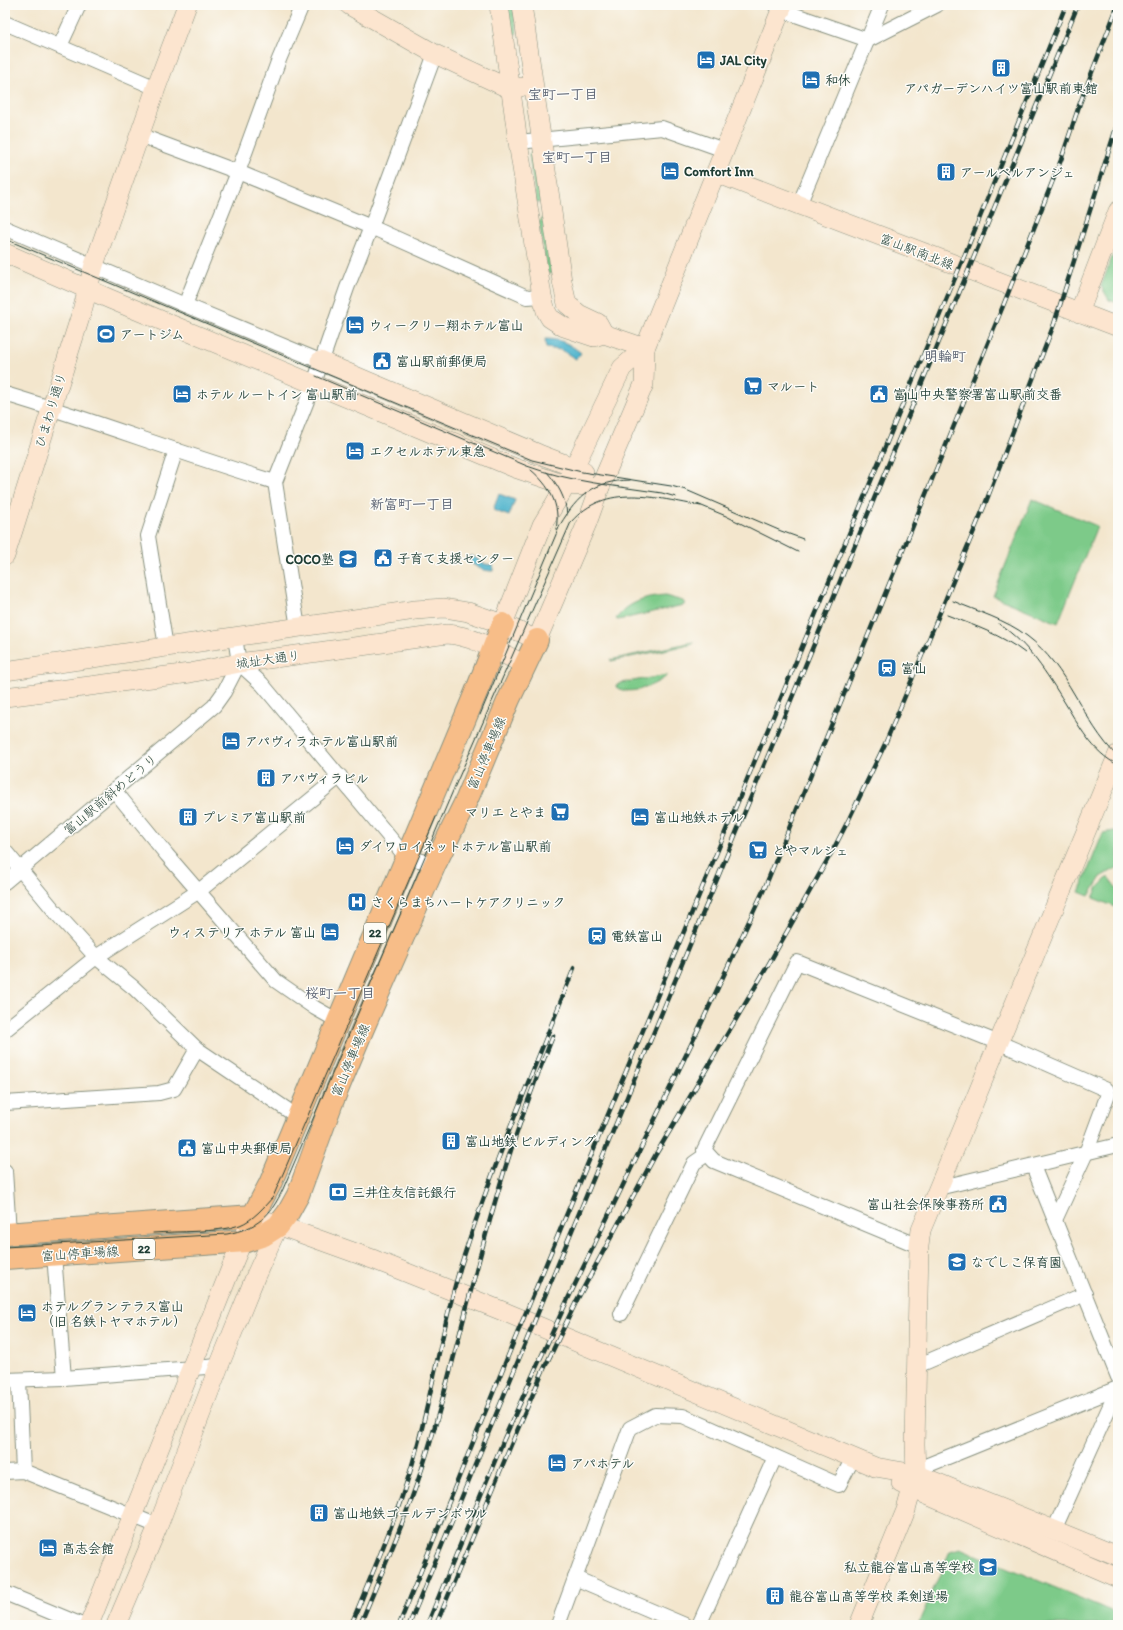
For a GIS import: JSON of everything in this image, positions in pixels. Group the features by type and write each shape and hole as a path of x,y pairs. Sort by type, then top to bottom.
{"main road":[{"name":"富山停車場線","path":"7,1234 253,1216 270,1184 503,624"},
{"name":"富山停車場線","path":"5,1258 242,1241 264,1235 278,1226 288,1213 298,1194 332,1102 435,864 466,799 537,640"}],"street":[{"path":"60,46 78,5"},
{"name":"ひまわり通り","path":"5,556 82,311 86,289 139,135 187,5"},
{"path":"185,305 238,172 278,62 302,5"},
{"path":"349,5 436,54 510,89 534,86"},
{"path":"499,5 518,142 542,296 546,311 550,318 564,327 594,337 604,334 645,348"},
{"path":"522,5 562,281 567,304 579,314 598,323 604,334"},
{"path":"799,205 882,5"},
{"path":"5,671 407,612 444,608 468,612 503,624 537,640 644,384 645,348 716,174 780,7 868,40 937,5"},
{"path":"5,23 156,88"},
{"path":"298,628 275,482 314,383 320,361 436,54"},
{"path":"518,142 662,128 724,150"},
{"path":"139,135 238,172 371,227 527,297 542,296"},
{"name":"富山駅南北線","path":"716,174 1118,327"},
{"path":"1079,313 1118,212"},
{"path":"5,228 573,467 584,473 600,487"},
{"path":"5,253 86,289 515,468 565,484 600,487"},
{"path":"503,624 542,525 565,484 622,368 645,348"},
{"path":"5,394 275,482"},
{"path":"166,647 148,536 176,450"},
{"name":"城址大通り","path":"5,697 190,673 239,663 448,634 456,635 493,648 525,665"},
{"path":"235,637 239,663 262,684 406,857 435,864"},
{"name":"富山駅前斜めどうり","path":"5,882 214,706 224,692 239,663"},
{"path":"859,1625 906,1510 914,1481 919,1246 921,1230 998,1043 1112,787 1118,754"},
{"path":"5,1030 96,957 199,891 340,776"},
{"path":"114,790 167,855 276,981 315,1008 338,1021"},
{"path":"5,851 58,915 96,957 134,988 197,1049 298,1117"},
{"path":"919,1246 714,1161 704,1150 797,962 998,1043 1107,1090 1108,1094 1086,1153 1054,1220"},
{"path":"5,1103 160,1093 174,1089 197,1049"},
{"path":"938,1188 1118,1145"},
{"path":"621,1314 694,1163 707,1154"},
{"path":"1033,1166 1118,1377"},
{"path":"5,1171 7,1234"},
{"path":"89,1625 253,1216 375,1260 456,1292 874,1467 1054,1530 1118,1556"},
{"path":"116,1625 158,1526 218,1366 278,1226"},
{"path":"54,1255 64,1378"},
{"path":"917,1366 1085,1294"},
{"path":"5,1380 64,1378 218,1366"},
{"path":"19,1380 24,1471"},
{"path":"914,1481 928,1465 1118,1388"},
{"path":"1054,1530 1118,1388"},
{"path":"558,1625 630,1428 656,1415 683,1416 839,1485 853,1458"},
{"path":"699,1625 775,1457"},
{"path":"5,1472 24,1471 158,1526"},
{"path":"914,1481 1118,1578"},
{"path":"575,1578 685,1625"},
{"path":"5,1593 82,1625"}],"green space":[{"path":"507,5 513,5 517,31 516,34 511,33"},
{"path":"534,152 536,154 541,201 539,203 536,202 529,154"},
{"path":"544,219 552,274 547,273 539,222"},
{"path":"1118,242 1118,303 1109,300 1101,286"},
{"path":"1032,499 1097,526 1058,623 993,596"},
{"path":"665,596 683,601 685,604 618,620 616,619 632,604 644,599"},
{"path":"693,642 693,644 610,660"},
{"path":"667,675 656,683 642,689 628,691 616,687 621,683"},
{"path":"1114,831 1118,832 1118,867 1101,877 1089,896 1079,892 1103,833"},
{"path":"1108,877 1118,890 1118,908 1093,898 1098,887"},
{"name":"私立龍谷富山高等学校","path":"960,1548 1116,1613 1111,1625 927,1625 919,1622 950,1551"}],"water":[{"path":"545,339 564,342 581,353 576,359 561,350 546,348"},
{"path":"499,494 515,500 509,516 493,510"},
{"path":"471,555 485,564 493,565 493,571 476,567 467,560"}],"tram line":[{"path":"5,239 532,460 582,472 671,486 686,490 803,539"},
{"path":"316,376 527,466 577,480 662,493 676,497"},
{"path":"531,470 543,482 552,496 557,512 556,529"},
{"path":"547,472 561,492 567,515"},
{"path":"480,715 560,525 567,514 573,505 588,492 597,487 606,483 630,480"},
{"path":"5,1247 227,1234 254,1225 267,1214 273,1207 283,1189 455,786 571,522 585,510 600,502 616,497 649,497 701,506"},
{"path":"697,504 726,516 798,552"},
{"path":"953,601 1010,625 1027,636 1041,649 1054,663 1065,679 1094,728 1118,757"},
{"path":"947,615 997,636 1025,653"},
{"path":"999,624 1010,632 1036,660 1093,746 1109,760 1118,765"},
{"path":"153,1233 209,1231 230,1228 245,1223 254,1217 273,1197 436,817"}],"railway":[{"path":"399,1625 512,1346 963,259 1066,5"},
{"path":"409,1625 1078,5"},
{"path":"427,1625 504,1439 535,1370 765,887 1003,306 1061,160 1080,103 1118,5"},
{"path":"436,1625 542,1373 577,1300 656,1154 767,967 833,850 885,744 984,507 1054,324 1118,122"},
{"path":"351,1625 390,1530 410,1472 424,1421 454,1291 473,1227 574,968"},
{"path":"360,1625 420,1475 437,1420 500,1185 538,1073 553,1036"}],"place":[{"name":"JAL City","path":"706,60"},
{"name":"アパガーデンハイツ富山駅前東館","path":"1001,68"},
{"name":"和休","path":"811,80"},
{"name":"Comfort Inn","path":"670,171"},
{"name":"アールベルアンジェ","path":"946,172"},
{"name":"ウィークリー翔ホテル富山","path":"355,325"},
{"name":"アートジム","path":"106,334"},
{"name":"富山駅前郵便局","path":"382,361"},
{"name":"マルート","path":"753,386"},
{"name":"ホテル ルートイン 富山駅前","path":"182,394"},
{"name":"富山中央警察署富山駅前交番","path":"879,394"},
{"name":"エクセルホテル東急","path":"355,451"},
{"name":"子育て支援センター","path":"383,558"},
{"name":"COCO塾","path":"348,559"},
{"name":"富山","path":"887,668"},
{"name":"アパヴィラホテル富山駅前","path":"231,741"},
{"name":"アパヴィラビル","path":"266,778"},
{"name":"マリエ とやま","path":"560,812"},
{"name":"プレミア富山駅前","path":"188,817"},
{"name":"富山地鉄ホテル","path":"640,817"},
{"name":"ダイワロイネットホテル富山駅前","path":"345,846"},
{"name":"とやマルシェ","path":"758,850"},
{"name":"さくらまちハートケアクリニック","path":"357,902"},
{"name":"ウィステリア ホテル 富山","path":"330,932"},
{"name":"電鉄富山","path":"597,936"},
{"name":"富山地鉄 ビルディング","path":"451,1141"},
{"name":"富山中央郵便局","path":"187,1148"},
{"name":"三井住友信託銀行","path":"338,1192"},
{"name":"富山社会保険事務所","path":"998,1204"},
{"name":"なでしこ保育園","path":"957,1262"},
{"name":"ホテルグランテラス富山 （旧 名鉄トヤマホテル）","path":"27,1313"},
{"name":"アパホテル","path":"557,1463"},
{"name":"富山地鉄ゴールデンボウル","path":"319,1513"},
{"name":"高志会館","path":"48,1548"},
{"name":"私立龍谷富山高等学校","path":"988,1567"},
{"name":"龍谷富山高等学校 柔剣道場","path":"775,1596"}],"district":[{"name":"宝町一丁目","path":"563,94"},
{"name":"宝町一丁目","path":"577,157"},
{"name":"明輪町","path":"945,356"},
{"name":"新富町一丁目","path":"412,504"},
{"name":"桜町一丁目","path":"340,993"}]}
